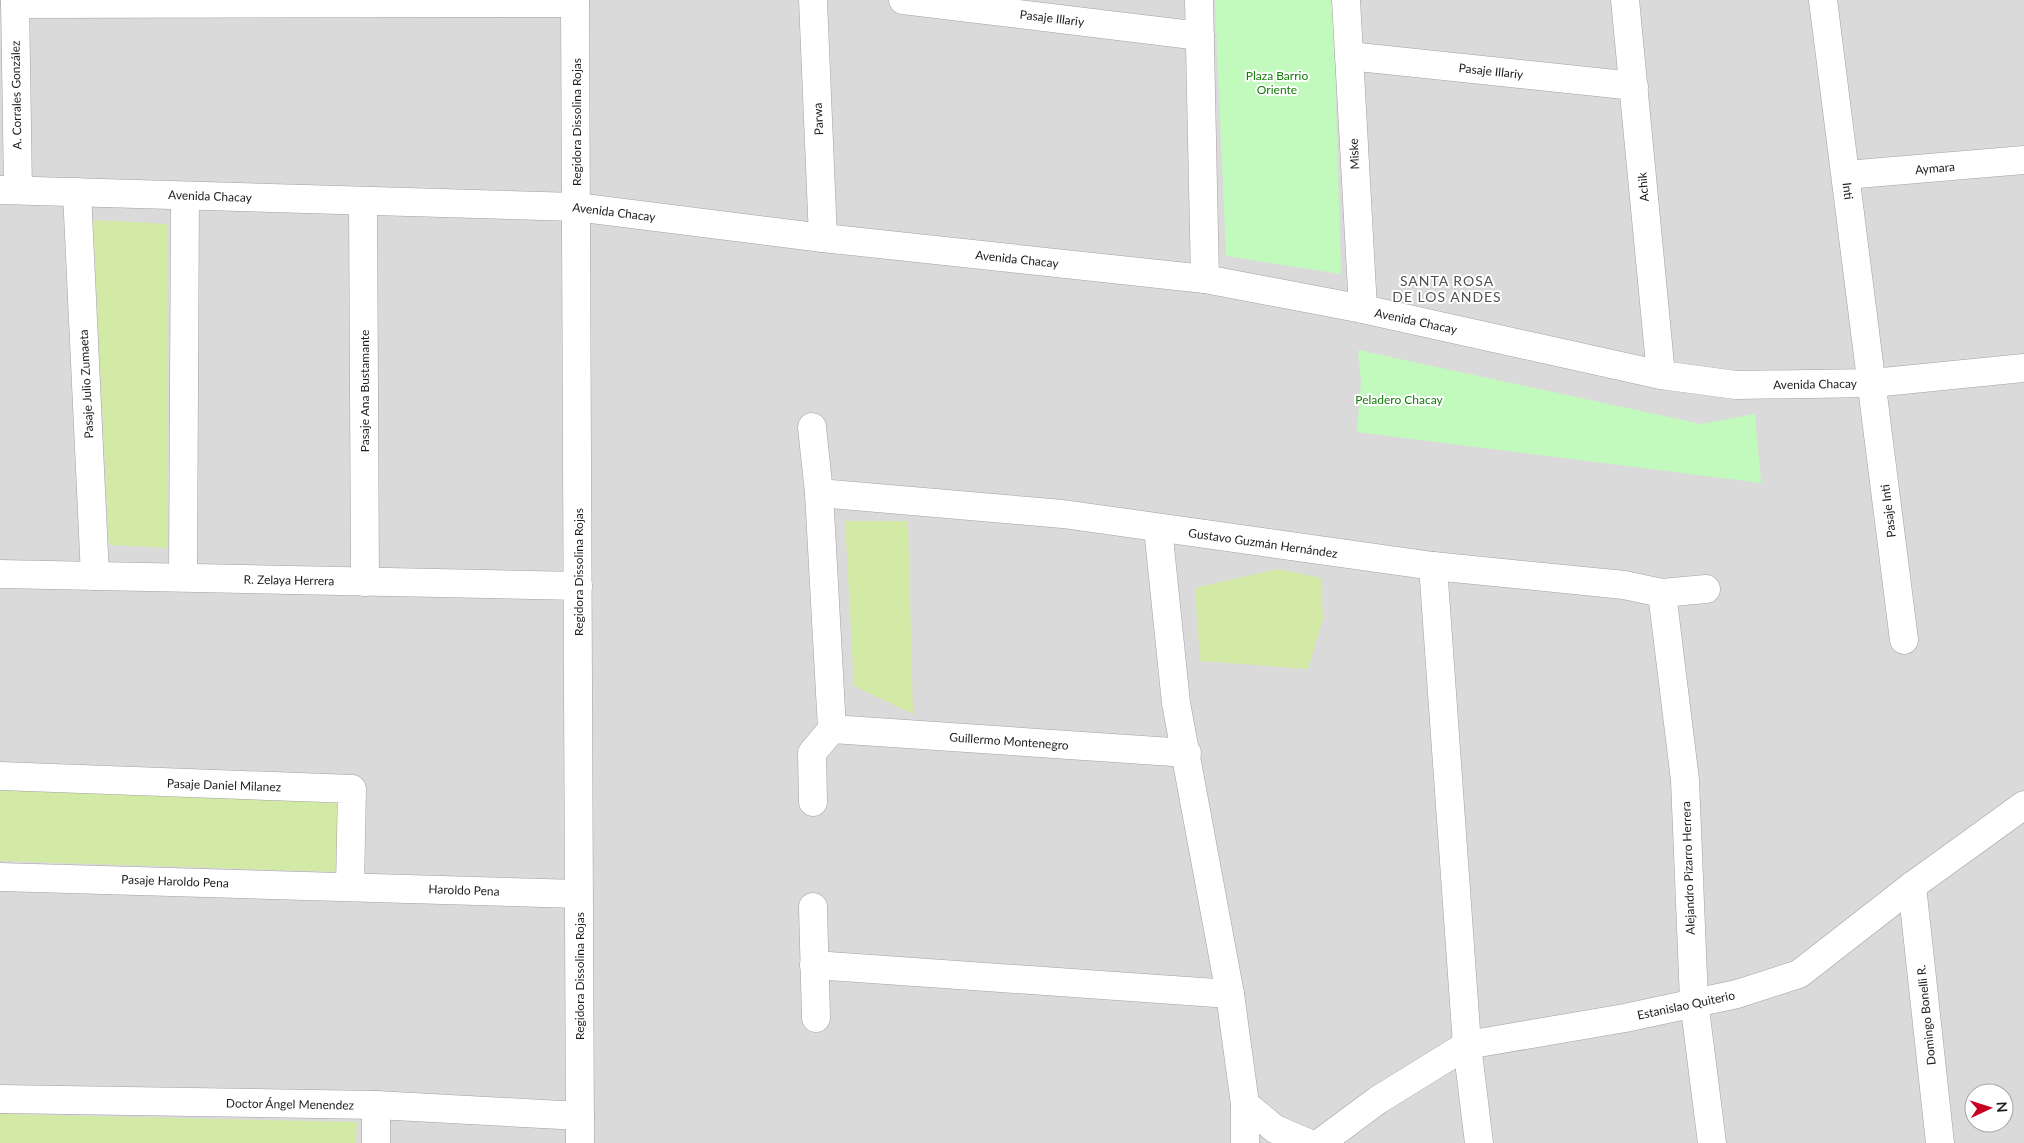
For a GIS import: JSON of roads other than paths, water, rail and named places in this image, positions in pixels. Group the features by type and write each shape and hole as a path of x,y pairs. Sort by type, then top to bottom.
{"street":[{"name":"Parwa","path":"813,0 824,238"},
{"name":"Pasaje Illariy","path":"904,0 1200,36"},
{"path":"1199,0 1205,279"},
{"name":"Miske","path":"1346,0 1363,309"},
{"name":"Achik","path":"1625,0 1661,375"},
{"name":"Inti","path":"1823,0 1873,383"},
{"path":"15,2 575,2"},
{"name":"A. Corrales González","path":"9,190 15,2"},
{"name":"Regidora Dissolina Rojas","path":"575,2 580,1143"},
{"name":"Pasaje Illariy","path":"1348,56 1634,86"},
{"name":"Aymara","path":"1846,175 2024,160"},
{"name":"Avenida Chacay","path":"9,190 576,207 824,238 1205,279 1363,309 1661,375 1736,385 1873,383 2024,368"},
{"name":"Pasaje Julio Zumaeta","path":"77,192 95,576"},
{"path":"183,577 185,196"},
{"name":"Pasaje Ana Bustamante","path":"363,200 365,582"},
{"name":"Pasaje Inti","path":"1873,383 1904,640"},
{"path":"812,427 819,493 832,729 812,754 813,802"},
{"name":"Gustavo Guzmán Hernández","path":"819,493 1063,514 1433,566 1624,586 1662,593 1706,588"},
{"path":"1158,528 1176,703 1187,753 1230,994 1245,1104 1245,1143"},
{"path":"1433,566 1467,1045 1479,1143"},
{"name":"R. Zelaya Herrera","path":"0,574 578,586"},
{"name":"Alejandro Pizarro Herrera","path":"1662,593 1685,780 1694,1002 1712,1143"},
{"name":"Guillermo Montenegro","path":"832,729 1187,753"},
{"name":"Pasaje Daniel Milanez","path":"0,776 352,789 350,886"},
{"name":"Estanislao Quiterio","path":"1320,1143 1378,1100 1467,1045 1625,1018 1737,994 1799,974 1912,886 2024,805"},
{"name":"Pasaje Haroldo Pena","path":"0,876 350,886"},
{"name":"Haroldo Pena","path":"350,886 578,894"},
{"name":"Domingo Bonelli R.","path":"1912,886 1940,1143"},
{"path":"813,907 816,1018"},
{"path":"814,965 1230,994"},
{"name":"Doctor Ángel Menendez","path":"0,1099 376,1105 580,1116"},
{"path":"1245,1104 1276,1129 1308,1143"},
{"path":"376,1105 376,1143"}],"district":[{"name":"SANTA ROSA DE LOS ANDES","path":"1447,288"}],"park label":[{"name":"Plaza Barrio Oriente","path":"1277,82"},
{"name":"Peladero Chacay","path":"1399,399"}]}
